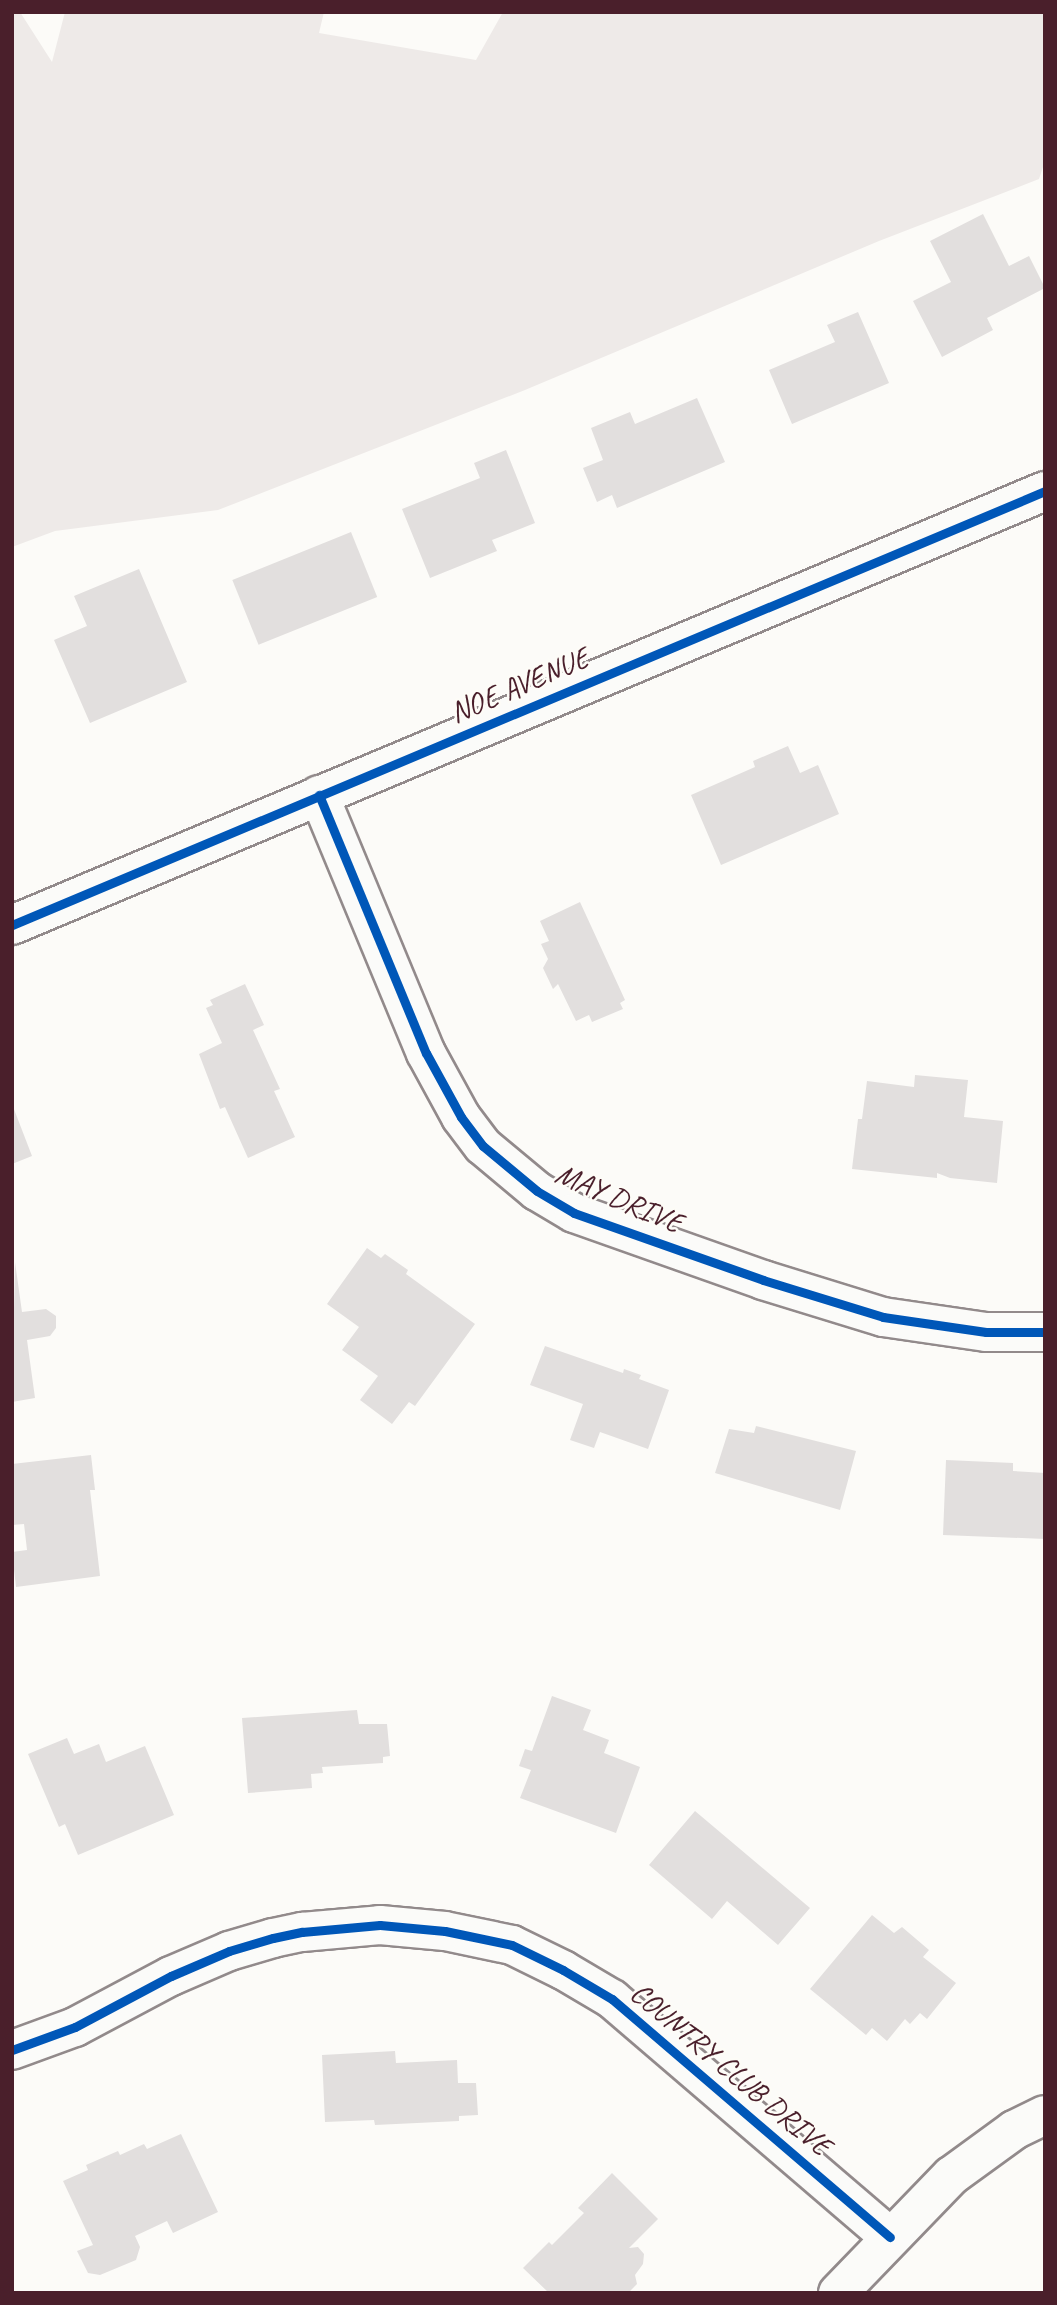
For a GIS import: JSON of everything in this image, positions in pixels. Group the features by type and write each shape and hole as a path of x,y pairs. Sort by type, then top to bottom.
{"street":[{"name":"NOE AVENUE","path":"12,925 1045,491"},
{"name":"MAY DRIVE","path":"319,795 426,1053 455,1106 483,1146 537,1191 573,1213 763,1280 883,1317 986,1332 1045,1332"},
{"name":"COUNTRY CLUB DRIVE","path":"12,2050 75,2027 183,1971 229,1951 272,1938 302,1932 380,1925 458,1934 512,1945 563,1970 612,1999 890,2237"},
{"path":"838,2293 951,2176 1014,2130 1045,2115"}],"shaded area":[{"path":"12,12 20,12 52,62 65,12 324,12 319,33 476,60 503,12 1045,12 1045,161 1039,179 879,241 525,390 218,510 55,531 12,547"}],"building":[{"path":"983,214 1009,266 1029,256 1045,288 987,318 993,330 942,357 913,301 951,282 930,241"},
{"path":"858,312 889,383 792,424 769,370 835,342 827,325"},
{"path":"697,398 725,462 617,508 612,495 597,502 583,468 603,460 591,428 630,412 635,424"},
{"path":"506,450 535,523 492,540 497,551 430,578 402,509 480,478 474,463"},
{"path":"351,532 377,597 259,645 232,580"},
{"path":"139,569 187,682 90,723 54,640 87,626 74,596"},
{"path":"788,746 800,773 818,765 839,814 721,865 691,795 755,767 753,761"},
{"path":"580,902 625,1000 620,1003 623,1009 592,1022 589,1015 576,1021 558,984 553,989 543,968 548,959 541,944 549,941 540,921"},
{"path":"245,984 264,1025 253,1030 280,1089 274,1091 295,1137 248,1158 225,1107 220,1109 199,1054 222,1043 206,1008 213,1005 210,1000"},
{"path":"915,1075 968,1080 964,1117 1003,1121 997,1183 950,1178 937,1173 937,1178 852,1169 858,1119 862,1119 867,1081 914,1087"},
{"path":"12,1104 32,1156 12,1164"},
{"path":"367,1248 381,1258 385,1254 408,1270 406,1274 475,1324 415,1406 409,1402 392,1424 360,1400 378,1376 342,1350 359,1327 327,1304"},
{"path":"15,1262 22,1312 46,1309 56,1316 56,1328 50,1336 27,1340 35,1398 12,1402"},
{"path":"545,1346 623,1373 624,1369 641,1375 639,1379 669,1390 648,1449 600,1432 594,1448 570,1440 583,1404 530,1385"},
{"path":"756,1426 856,1451 840,1510 715,1473 729,1429 754,1433"},
{"path":"91,1455 95,1490 90,1490 100,1576 16,1587 12,1552 27,1550 24,1524 12,1525 12,1464"},
{"path":"946,1460 1013,1463 1013,1471 1045,1473 1045,1539 943,1535"},
{"path":"552,1696 591,1710 583,1730 609,1740 604,1753 640,1767 616,1833 520,1798 531,1770 519,1766 525,1749 532,1751"},
{"path":"357,1710 359,1724 387,1724 390,1756 383,1757 383,1763 322,1767 323,1773 311,1774 312,1788 248,1793 242,1718"},
{"path":"67,1738 74,1754 99,1744 106,1762 145,1746 174,1815 78,1855 65,1824 59,1827 28,1754"},
{"path":"695,1811 810,1908 778,1945 727,1901 712,1919 649,1865"},
{"path":"872,1915 894,1933 902,1927 929,1950 923,1957 956,1983 927,2019 920,2013 910,2024 905,2019 887,2041 872,2028 866,2035 810,1989"},
{"path":"395,2051 396,2063 457,2060 458,2083 476,2083 478,2115 459,2116 459,2121 375,2125 374,2120 325,2122 322,2055"},
{"path":"181,2134 218,2212 173,2233 167,2221 135,2236 140,2247 136,2260 100,2275 88,2273 77,2251 93,2245 63,2181 88,2170 86,2165 118,2151 120,2155 144,2144 147,2149"},
{"path":"612,2173 658,2219 629,2248 638,2247 644,2254 643,2264 635,2275 637,2284 628,2293 549,2293 523,2268 549,2242 552,2245 584,2213 578,2208"}],"cycle path":[{"path":"12,925 1045,491"},
{"path":"319,795 426,1053 461,1117 483,1146 537,1191 574,1213 763,1280 883,1317 986,1332 1045,1332"},
{"path":"12,2050 75,2027 171,1976 229,1951 273,1938 302,1932 380,1925 445,1931 512,1945 563,1970 612,1999 890,2237"}]}
